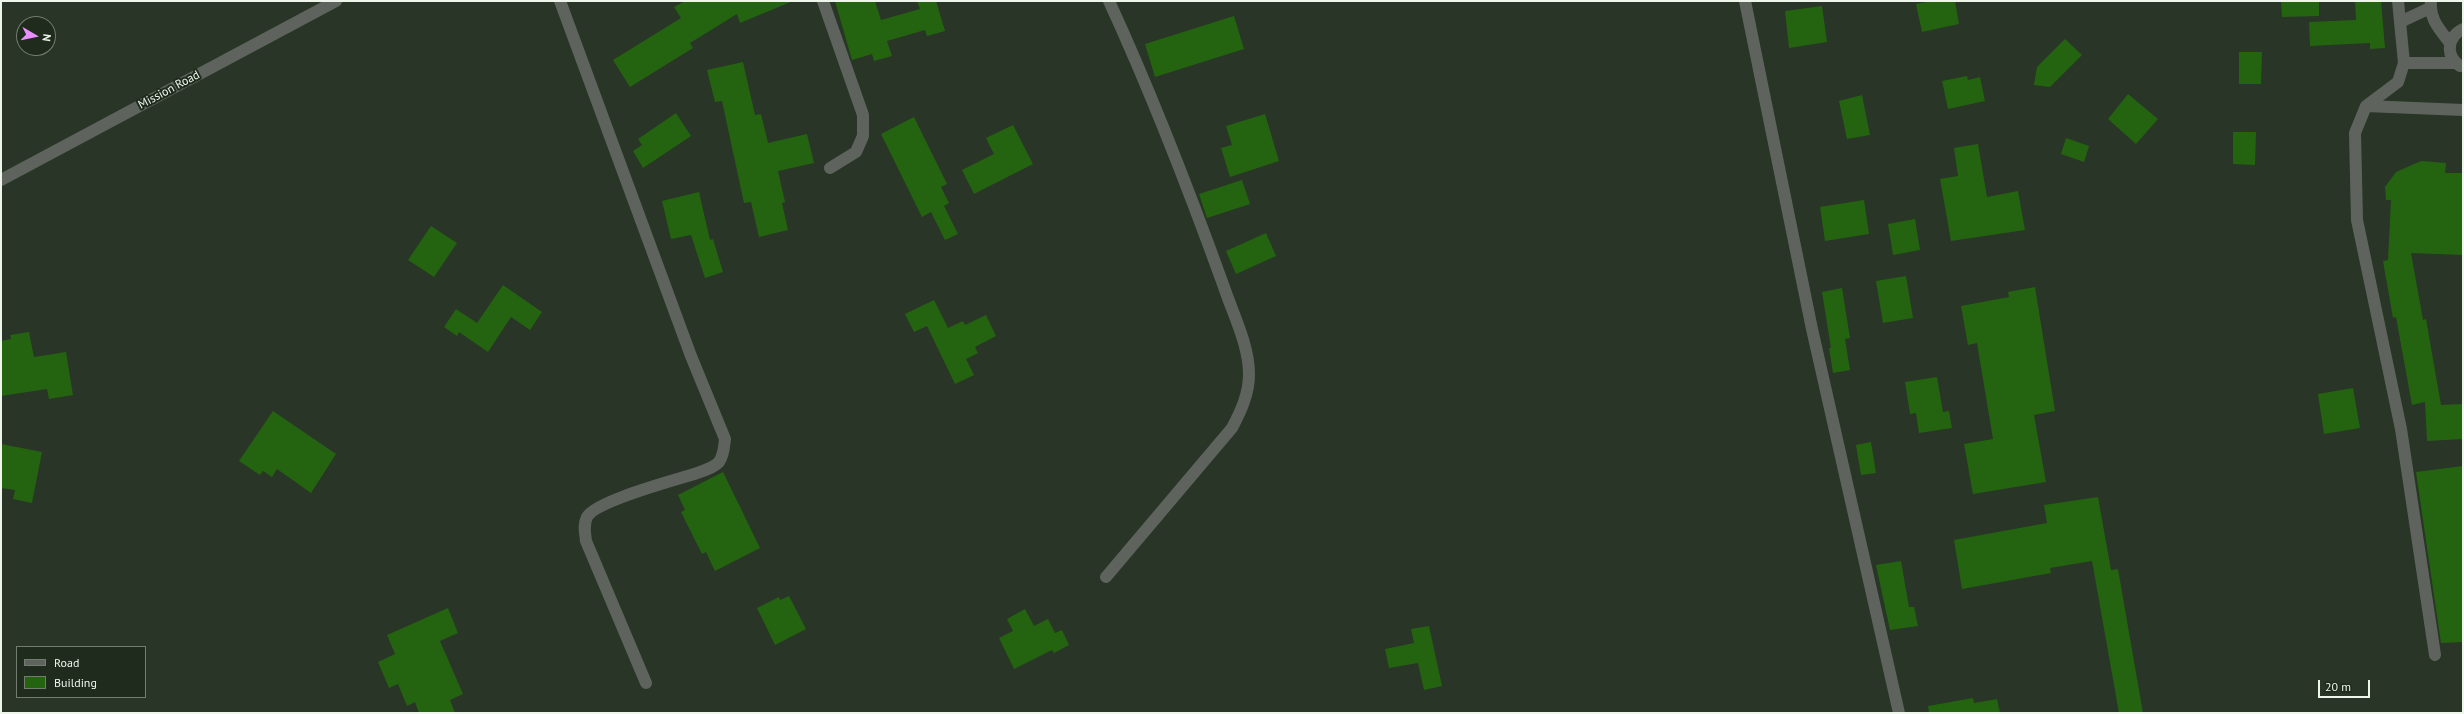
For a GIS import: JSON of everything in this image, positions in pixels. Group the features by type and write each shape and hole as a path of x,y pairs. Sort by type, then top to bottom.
{"street":[{"name":"Mission Road","path":"1,180 336,1"},
{"path":"560,1 603,111 689,348 725,439 724,452 718,463 704,471 620,498 594,510 588,516 584,528 586,541 646,683"},
{"path":"823,1 863,114 863,136 856,152 830,168"},
{"path":"1106,577 1232,428 1244,404 1249,374 1244,345 1217,269 1173,156 1109,1"},
{"path":"1745,1 1812,329 1899,713"},
{"path":"2398,1 2404,63 2398,82 2366,106 2354,133 2357,220 2401,429 2435,655"},
{"path":"2400,22 2430,5 2436,26 2450,44"},
{"path":"2459,66 2450,51 2450,44 2453,37 2463,29"},
{"path":"2404,63 2459,66"},
{"path":"2366,106 2463,110"}],"building":[{"path":"685,1 793,1 740,23 737,14 690,43 693,48 630,87 613,60 681,18 674,7"},
{"path":"835,1 875,1 881,20 920,9 917,1 936,1 945,31 927,36 925,30 887,41 892,56 874,61 872,54 852,60"},
{"path":"1932,1 1955,1 1959,24 1922,32 1916,4"},
{"path":"2281,1 2319,1 2319,16 2282,17"},
{"path":"2355,1 2381,1 2385,48 2370,49 2370,43 2310,46 2309,22 2356,20"},
{"path":"1822,6 1827,42 1789,48 1785,11"},
{"path":"1234,16 1244,49 1155,77 1145,44"},
{"path":"2065,39 2082,55 2050,87 2034,85 2037,67"},
{"path":"2239,52 2262,52 2261,84 2239,84"},
{"path":"743,62 755,115 761,114 768,143 807,134 814,163 778,171 785,202 782,203 788,230 759,237 751,202 744,203 722,101 715,102 707,70"},
{"path":"1967,76 1968,80 1980,77 1985,101 1948,109 1942,81"},
{"path":"2128,94 2158,119 2136,144 2108,119"},
{"path":"1862,95 1870,135 1847,139 1839,101"},
{"path":"676,113 691,136 643,168 633,151 642,145 638,139"},
{"path":"1265,114 1279,161 1230,177 1221,148 1232,145 1226,126"},
{"path":"914,117 947,184 941,187 949,203 944,206 958,234 945,240 931,212 922,217 881,134"},
{"path":"1013,125 1033,164 974,194 962,170 994,154 986,138"},
{"path":"2233,132 2256,132 2255,165 2233,164"},
{"path":"2066,138 2089,146 2084,162 2061,154"},
{"path":"1978,144 1987,197 2018,191 2025,230 1951,241 1940,179 1958,176 1954,148"},
{"path":"2421,161 2446,163 2445,173 2463,173 2463,255 2411,253 2423,320 2426,319 2441,405 2463,404 2463,439 2427,441 2425,402 2412,405 2396,317 2393,318 2383,261 2388,260 2391,200 2386,200 2385,187 2396,172"},
{"path":"1242,180 1250,204 1207,218 1199,194"},
{"path":"699,192 710,240 713,239 723,272 705,278 691,235 671,239 662,201"},
{"path":"1864,200 1869,234 1825,241 1820,207"},
{"path":"1915,219 1920,250 1893,255 1888,224"},
{"path":"431,226 457,243 434,277 408,260"},
{"path":"1266,233 1276,256 1236,274 1226,251"},
{"path":"1906,276 1913,318 1883,323 1876,281"},
{"path":"503,285 542,312 530,330 511,317 488,352 459,332 457,336 444,327 456,309 477,323"},
{"path":"2035,287 2055,411 2034,415 2046,482 1973,494 1964,444 1993,439 1977,343 1968,345 1961,306 2009,297 2008,292"},
{"path":"1842,288 1850,338 1845,339 1850,370 1833,373 1829,348 1831,348 1822,292"},
{"path":"934,300 948,328 963,321 965,325 986,315 996,336 975,347 978,353 966,359 974,375 955,384 927,326 914,332 905,314"},
{"path":"29,332 34,357 66,352 73,395 49,399 47,389 1,396 1,341 11,339 10,335"},
{"path":"1937,377 1943,412 1949,411 1952,428 1919,433 1916,413 1910,414 1905,382"},
{"path":"2353,388 2360,428 2324,434 2318,394"},
{"path":"273,411 336,454 311,493 277,469 272,477 263,471 260,475 239,461"},
{"path":"1871,442 1876,473 1861,475 1856,445"},
{"path":"1,444 42,452 32,503 13,499 15,490 1,488"},
{"path":"2463,466 2463,642 2441,643 2416,472"},
{"path":"723,472 760,548 715,571 706,552 702,554 681,512 685,510 678,495"},
{"path":"2098,497 2111,570 2118,569 2143,713 2119,713 2092,561 2050,568 2051,573 1962,589 1954,540 2047,523 2044,505"},
{"path":"1901,561 1909,607 1914,607 1918,626 1890,630 1876,565"},
{"path":"789,596 806,629 775,645 757,608 779,597 780,600"},
{"path":"448,608 458,633 440,641 463,694 450,700 455,713 419,713 415,702 407,706 398,684 389,688 378,662 395,654 387,635"},
{"path":"1025,609 1034,626 1048,619 1055,633 1062,630 1069,645 1054,653 1052,650 1014,669 999,638 1013,631 1007,619"},
{"path":"1429,626 1442,686 1424,690 1418,663 1389,668 1385,649 1414,643 1411,629"},
{"path":"1973,698 1974,703 1997,699 2000,713 1929,713 1928,706"}]}
